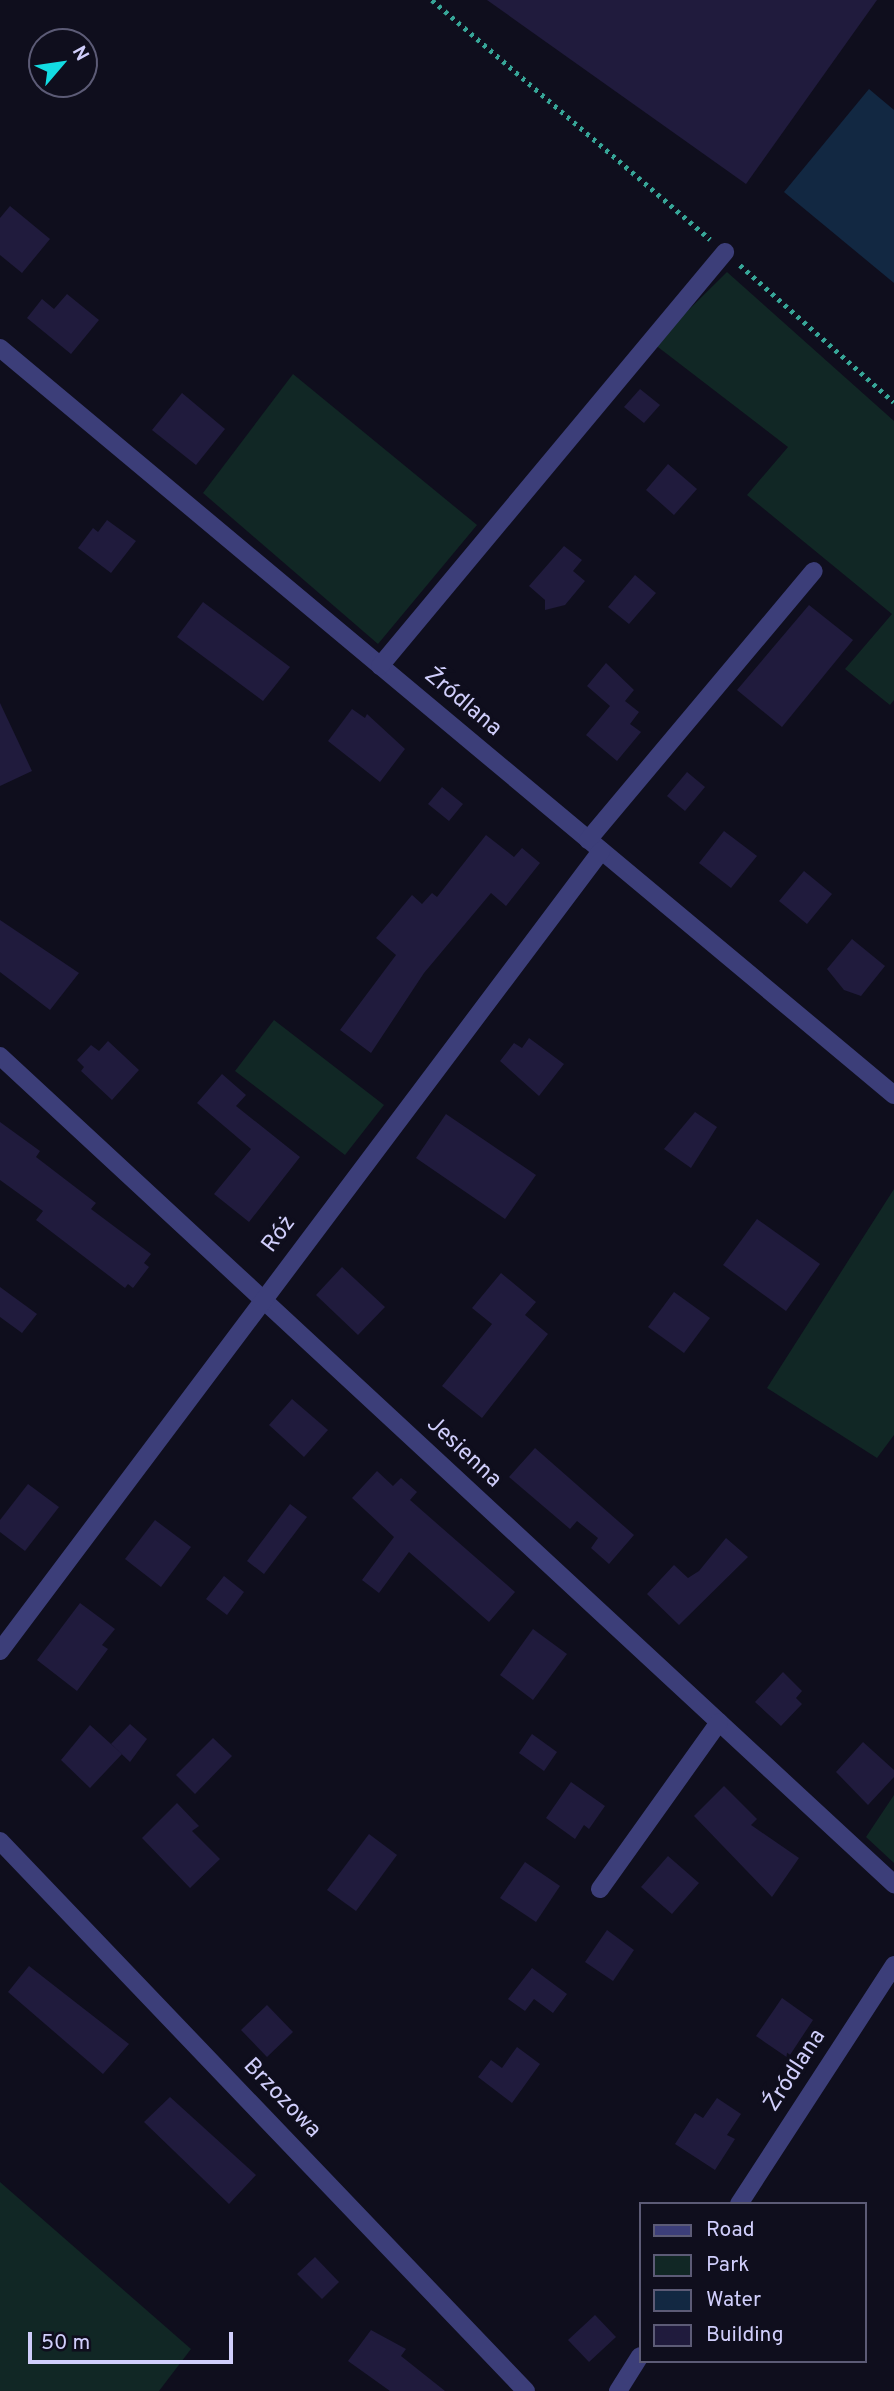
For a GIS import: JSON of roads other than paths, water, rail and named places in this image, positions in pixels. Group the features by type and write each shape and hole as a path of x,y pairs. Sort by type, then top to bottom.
{"street":[{"path":"380,666 725,252"},
{"name":"Źródlana","path":"0,348 894,1095"},
{"name":"Róż","path":"0,1651 595,846 814,571"},
{"name":"Jesienna","path":"0,1056 894,1884"},
{"path":"600,1889 719,1723"},
{"name":"Brzozowa","path":"0,1841 526,2391"},
{"name":"Źródlana","path":"739,2202 894,1965"},
{"path":"618,2391 638,2359"}],"water":[{"path":"869,89 894,110 894,283 784,192"}]}
